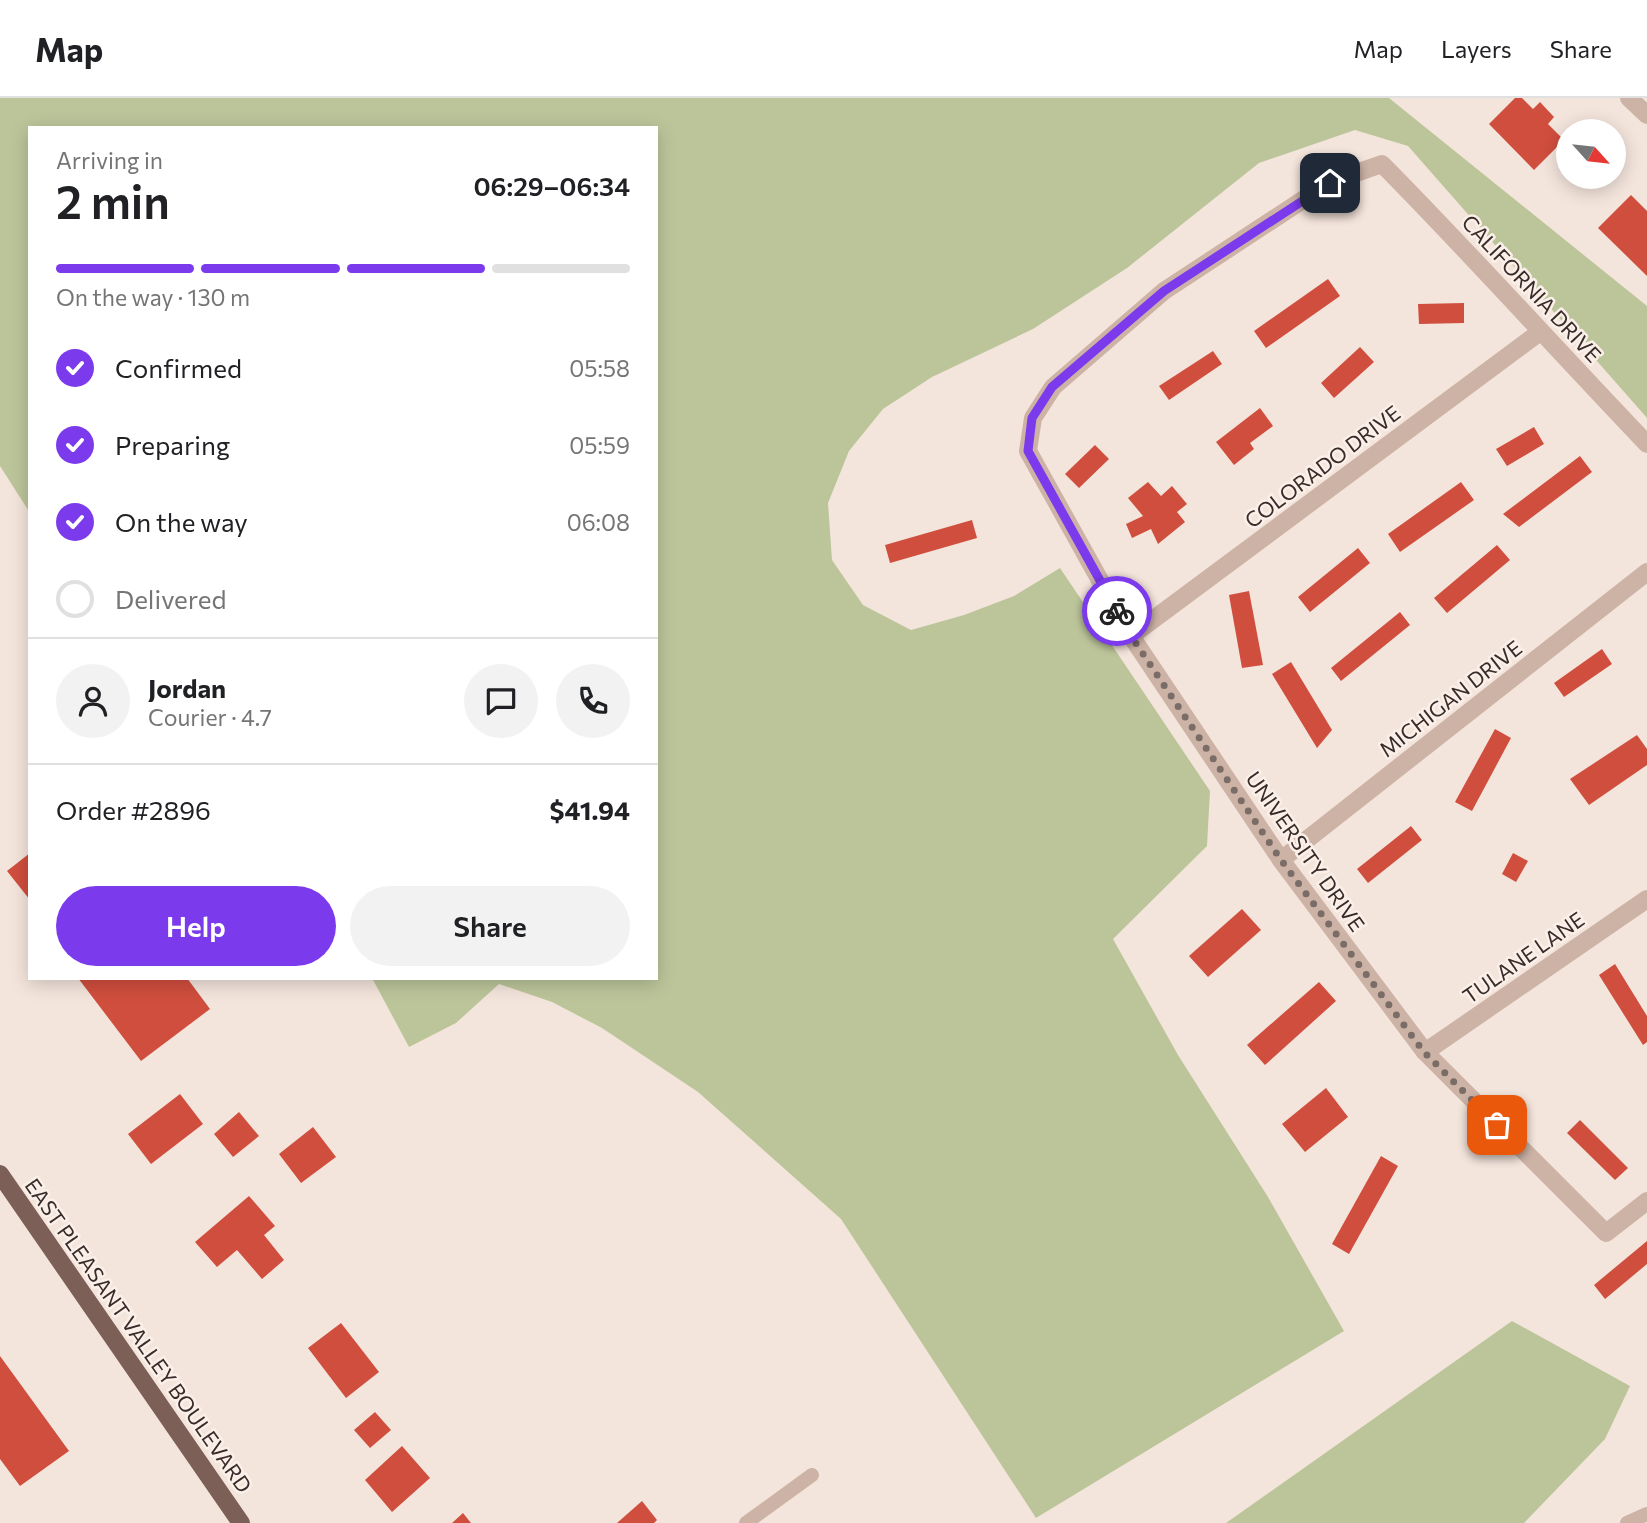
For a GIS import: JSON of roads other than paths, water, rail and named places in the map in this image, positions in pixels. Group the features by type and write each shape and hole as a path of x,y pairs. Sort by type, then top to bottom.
{"main road":[{"name":"EAST PLEASANT VALLEY BOULEVARD","path":"0,1174 241,1523"}],"street":[{"path":"1629,98 1647,115"},
{"name":"CALIFORNIA DRIVE","path":"1028,451 1032,418 1052,387 1164,291 1330,183 1382,164 1459,242 1647,444"},
{"name":"COLORADO DRIVE","path":"1131,636 1540,332"},
{"name":"UNIVERSITY DRIVE","path":"1028,451 1131,636 1281,860 1424,1052 1606,1233 1647,1201"},
{"name":"MICHIGAN DRIVE","path":"1281,860 1647,572"},
{"name":"TULANE LANE","path":"1424,1052 1647,899"}],"lane":[{"path":"746,1523 812,1475"},
{"path":"1626,1523 1647,1514"}]}
